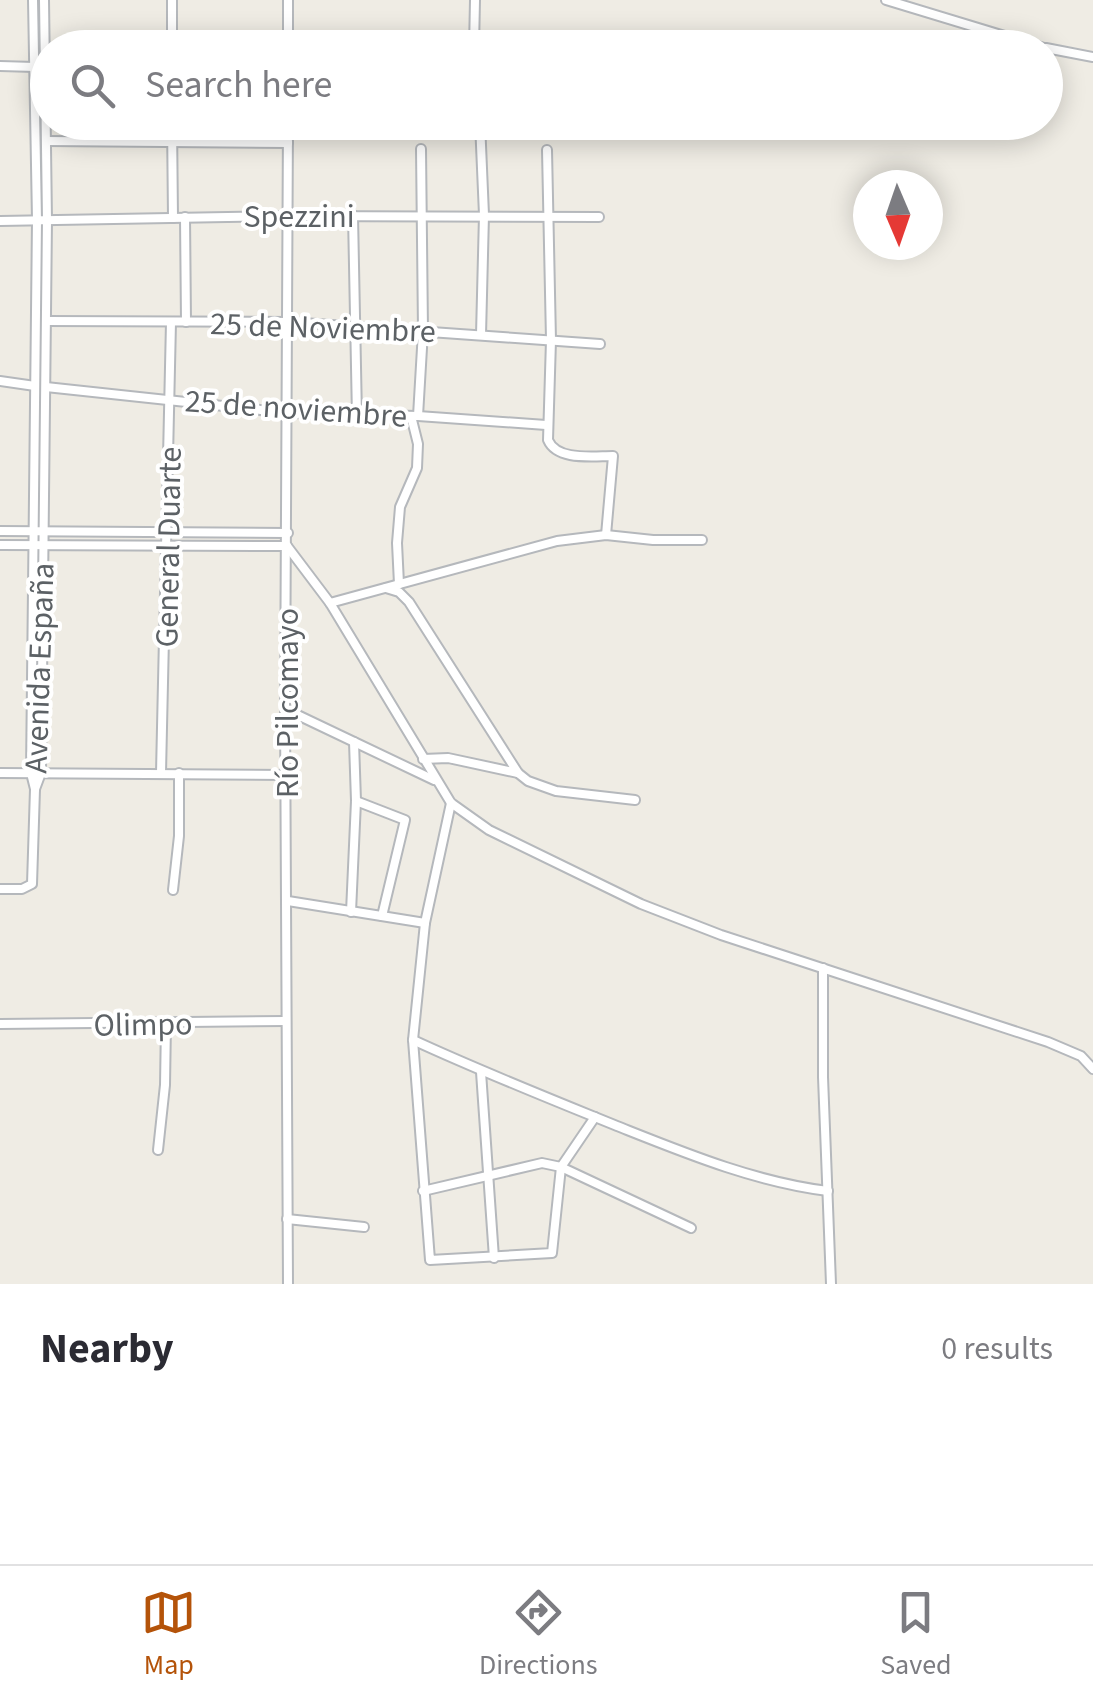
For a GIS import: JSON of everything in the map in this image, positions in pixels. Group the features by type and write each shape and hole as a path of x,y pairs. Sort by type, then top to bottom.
{"street":[{"name":"Avenida España","path":"33,0 37,30"},
{"name":"Avenida España","path":"43,30 44,0"},
{"path":"172,0 172,30"},
{"path":"288,0 288,30"},
{"path":"474,30 475,0"},
{"path":"886,0 985,30"},
{"path":"1063,51 1093,56"},
{"path":"0,66 30,67"},
{"name":"Avenida España","path":"0,889 28,888 32,877 42,140"},
{"path":"481,140 482,334"},
{"name":"Avenida España","path":"40,386 46,321 42,220 46,141"},
{"path":"46,141 288,142"},
{"name":"Río Pilcomayo","path":"288,142 288,1284"},
{"path":"172,143 173,218"},
{"path":"399,584 400,507 417,468 414,416 422,331 422,149"},
{"path":"547,150 551,340 548,440 555,452 613,456 606,534"},
{"name":"Spezzini","path":"0,221 484,214 599,217"},
{"path":"354,216 357,417"},
{"path":"185,217 186,322"},
{"name":"25 de Noviembre","path":"46,321 289,322 600,344"},
{"name":"General Duarte","path":"161,772 171,322"},
{"name":"25 de noviembre","path":"0,380 288,413 546,425"},
{"path":"0,531 288,534"},
{"path":"330,603 557,541 606,534 653,540 702,540"},
{"path":"0,545 288,546 330,603 451,804 489,830 641,904 721,935 1048,1042 1081,1056 1093,1069"},
{"path":"386,588 399,592 410,602 518,772 528,781 556,790 636,800"},
{"path":"285,709 438,782"},
{"path":"350,912 356,801 354,742"},
{"path":"423,759 448,758 518,772"},
{"path":"0,773 287,774"},
{"path":"173,890 180,773"},
{"path":"356,801 406,820 382,916"},
{"path":"451,804 425,923 413,1040 430,1260 552,1253 561,1167 596,1117"},
{"path":"288,901 425,923"},
{"path":"823,968 831,1284"},
{"name":"Olimpo","path":"0,1024 286,1022"},
{"path":"158,1150 166,1023"},
{"path":"413,1040 481,1072 708,1162 828,1191"},
{"path":"481,1072 494,1258"},
{"path":"423,1191 542,1162 561,1167 691,1228"},
{"path":"288,1219 364,1227"}]}
